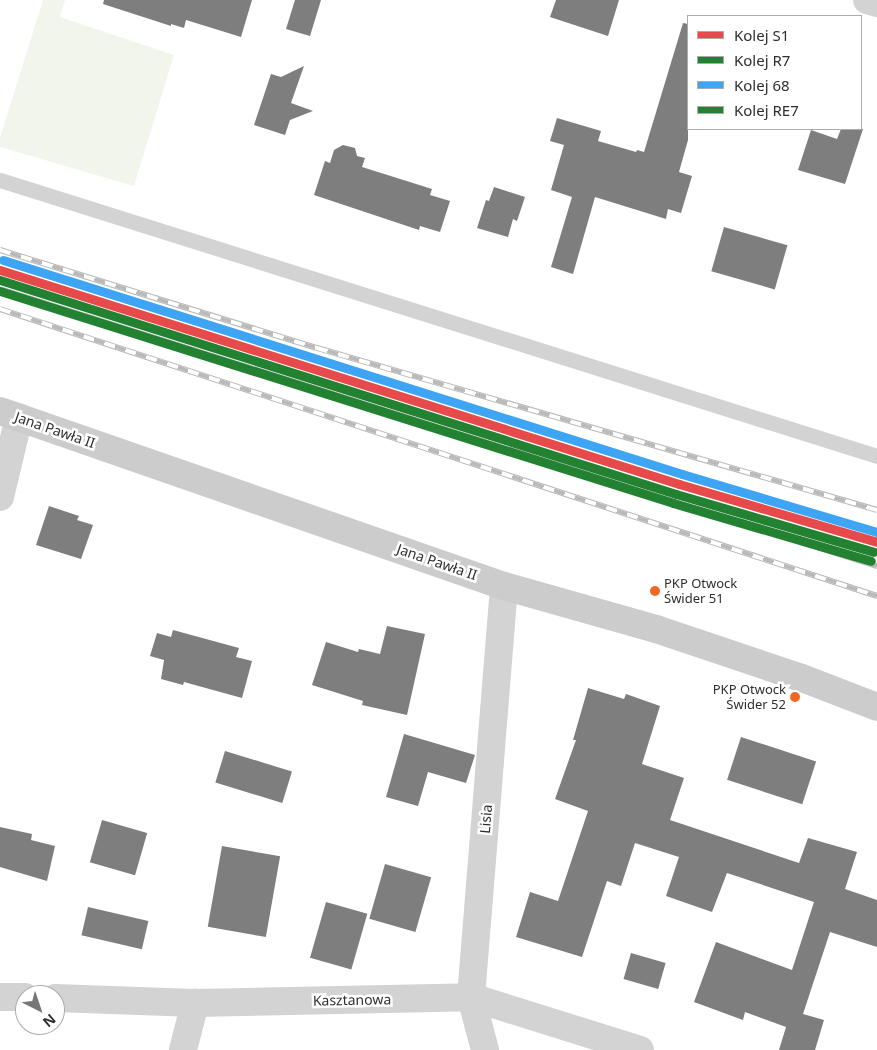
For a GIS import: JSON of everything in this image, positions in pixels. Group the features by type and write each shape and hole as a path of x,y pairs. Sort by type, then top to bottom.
{"main road":[{"name":"Jana Pawła II","path":"10,414 504,586 656,629 802,678 877,707"}],"street":[{"path":"867,0 877,3"},
{"path":"0,497 10,414"},
{"name":"Lisia","path":"485,1050 472,998 504,586"},
{"path":"0,997 15,998"},
{"name":"Kasztanowa","path":"65,998 194,1003 472,998 640,1050"},
{"path":"183,1050 194,1003"}],"lane":[{"path":"0,180 877,456"}],"shaded area":[{"path":"43,0 65,0 60,17 174,55 134,186 0,147 0,138"}],"building":[{"path":"104,0 252,0 241,37 186,20 184,28 171,24 171,26 103,4"},
{"path":"295,0 321,0 310,36 286,29"},
{"path":"556,0 619,0 608,36 550,17"},
{"path":"683,23 687,24 688,140 679,172 692,176 681,213 668,209 666,219 595,197 573,274 551,267 572,197 551,190 564,145 550,141 557,118 601,131 598,141 636,152 637,150 644,152"},
{"path":"304,66 291,103 313,111 290,120 285,135 254,125 271,74 281,77"},
{"path":"863,129 845,184 798,170 811,130 837,139 841,130"},
{"path":"343,145 355,148 357,156 365,158 362,167 432,189 430,195 450,201 440,232 420,226 419,230 314,195 325,161 330,163 334,150"},
{"path":"494,187 525,197 517,221 513,219 508,237 477,228 486,200 489,201"},
{"path":"724,227 787,245 775,289 711,271"},
{"path":"49,506 79,516 77,520 93,525 81,559 36,545"},
{"path":"387,626 425,634 407,715 362,705 363,701 312,685 326,642 358,652 359,649 380,654"},
{"path":"173,630 239,648 236,657 252,661 242,698 184,682 183,685 161,679 164,660 150,656 157,633 171,637"},
{"path":"588,688 624,699 626,694 660,706 642,764 684,778 670,820 799,863 808,838 857,852 845,889 877,900 877,947 830,932 803,1014 824,1020 815,1050 779,1050 786,1027 745,1012 743,1020 694,1002 716,942 792,970 814,902 727,873 712,912 666,896 679,857 635,843 621,886 607,881 582,957 516,937 530,892 558,901 588,811 555,799 576,740 573,740"},
{"path":"404,734 475,755 466,783 428,772 418,806 386,797"},
{"path":"741,737 816,761 802,804 727,780"},
{"path":"225,751 292,771 282,803 215,783"},
{"path":"102,820 147,833 135,875 90,862"},
{"path":"0,827 32,834 31,840 55,846 47,881 0,867"},
{"path":"222,846 280,856 266,937 208,927"},
{"path":"385,864 431,877 415,932 369,919"},
{"path":"326,902 367,914 351,970 310,958"},
{"path":"88,907 148,921 142,949 81,935"},
{"path":"631,953 666,963 658,989 624,979"}],"railway":[{"path":"0,250 317,348 877,510"},
{"path":"0,289 877,566"},
{"path":"0,309 877,596"}],"rail line":[{"name":"68","path":"3,260 682,474 877,532"},
{"name":"S1","path":"0,270 679,484 877,542"},
{"name":"R7","path":"0,280 676,494 874,552"},
{"name":"RE7","path":"0,291 673,503 871,561"}],"place":[{"name":"PKP Otwock Świder 51","path":"655,591"},
{"name":"PKP Otwock Świder 52","path":"795,697"}]}
